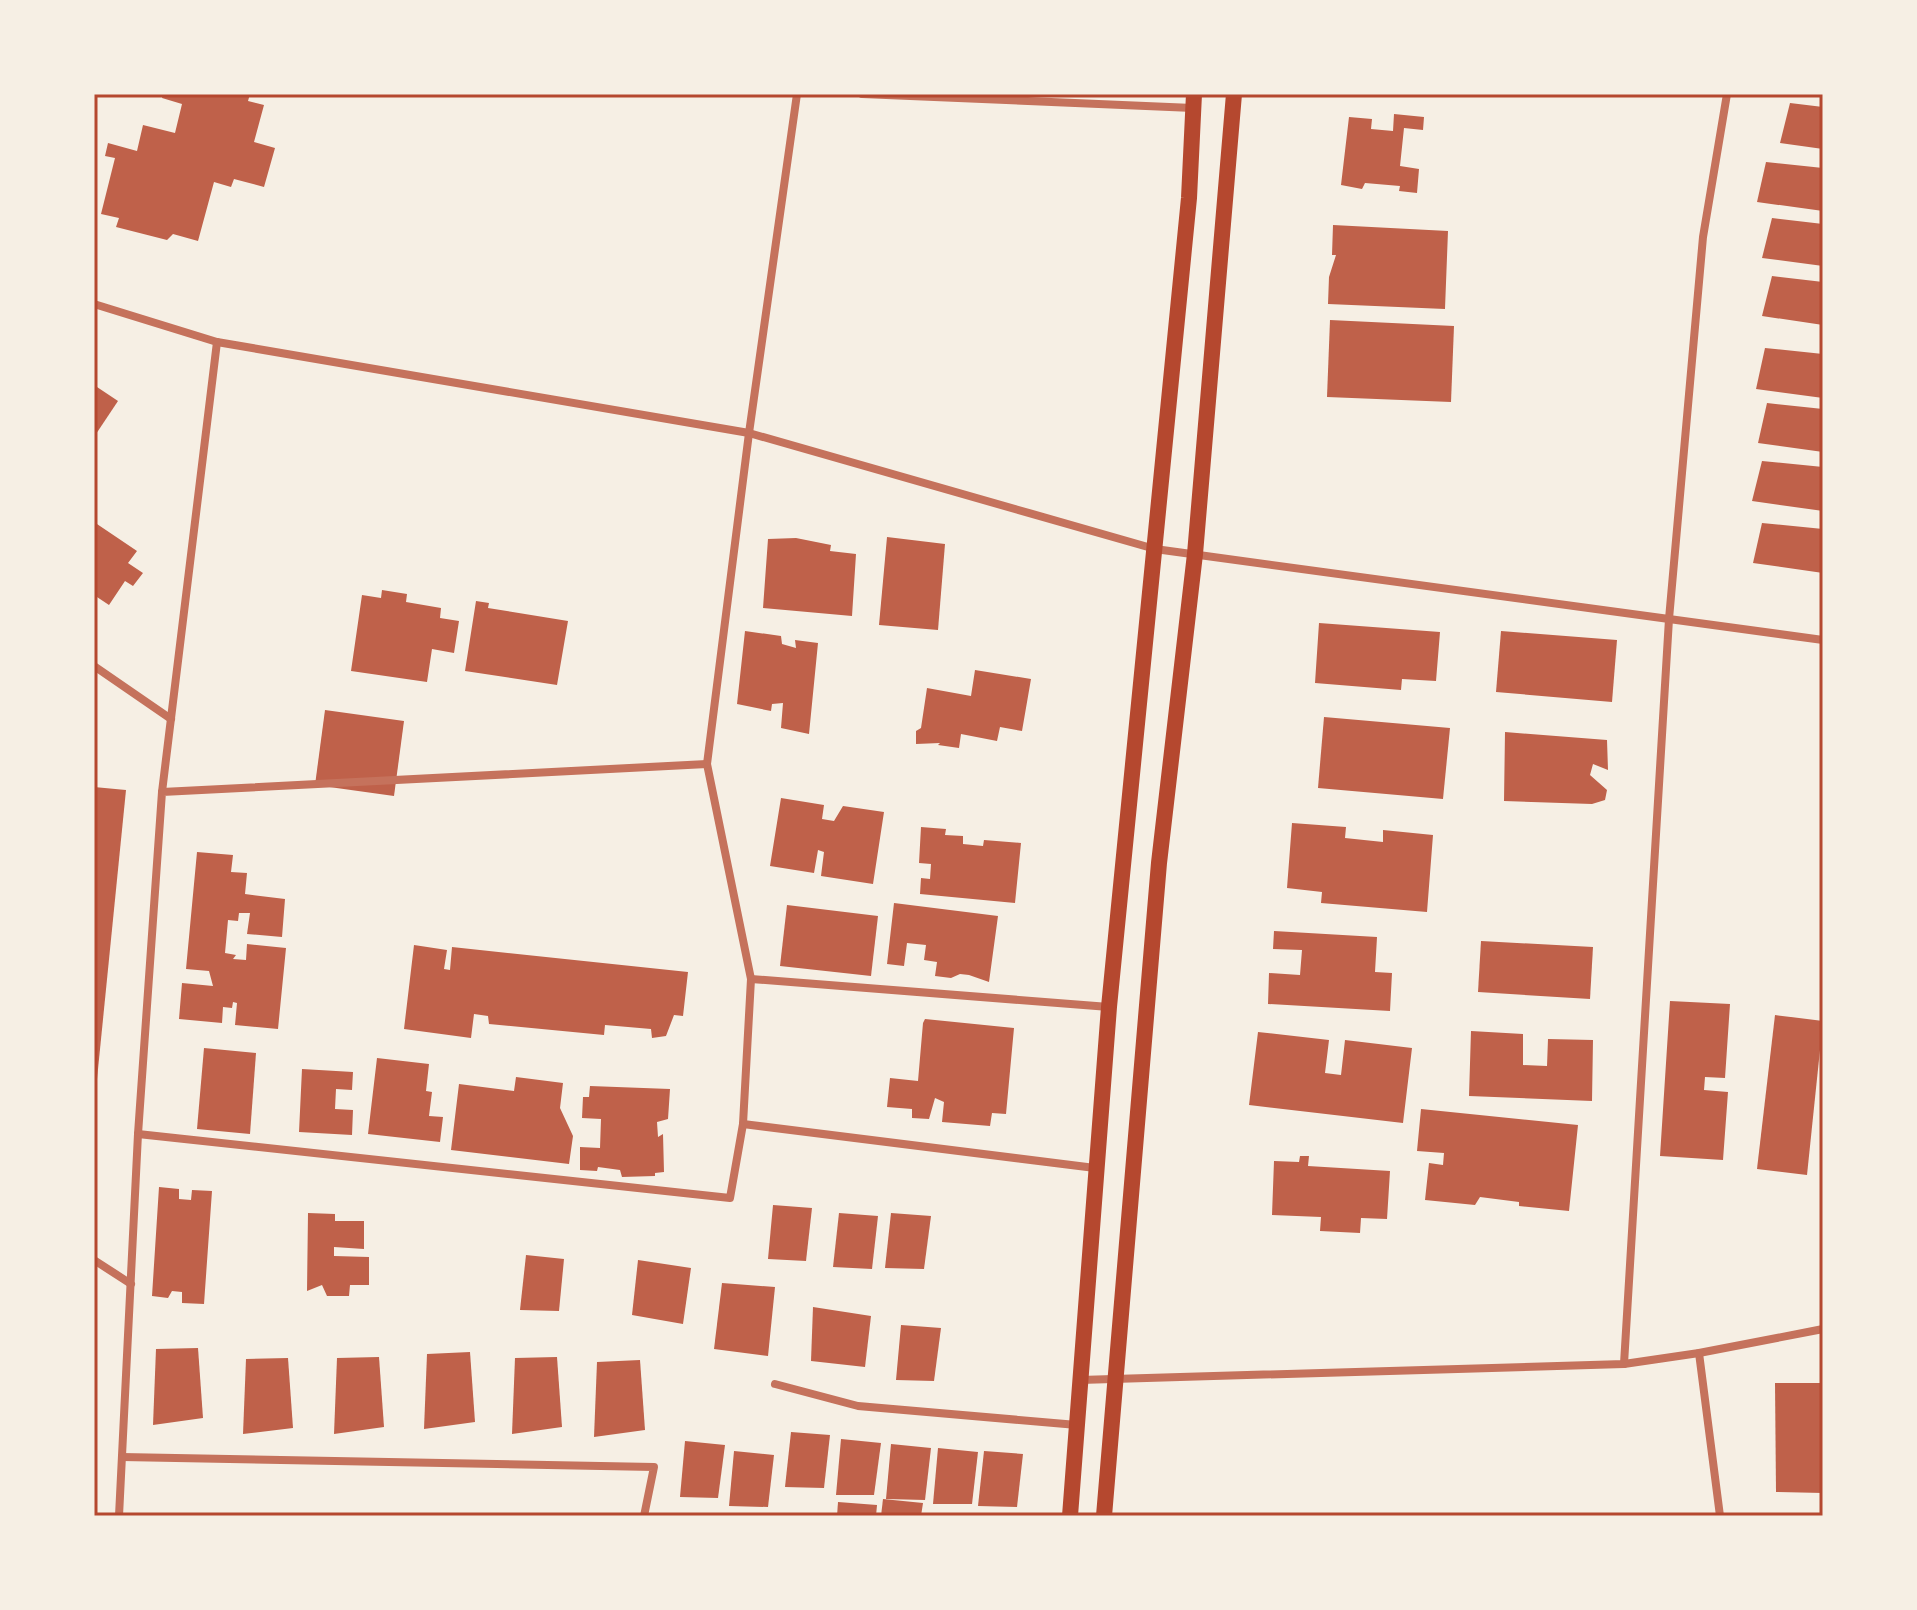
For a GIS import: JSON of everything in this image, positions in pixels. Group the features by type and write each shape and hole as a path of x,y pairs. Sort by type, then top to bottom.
{"main road":[{"path":"1104,1516 1159,863 1195,554 1234,94"},
{"path":"1070,1516 1109,1007 1189,198 1194,101"}],"street":[{"path":"138,1134 730,1198 743,1124 751,979 707,764 749,433 797,94"},
{"path":"862,94 1194,101"},
{"path":"1624,1364 1669,619 1703,237 1727,94"},
{"path":"94,304 217,342 749,433 1155,549 1823,640"},
{"path":"119,1516 138,1134 162,792 217,342"},
{"path":"94,666 171,719"},
{"path":"162,792 707,764"},
{"path":"751,979 1109,1007"},
{"path":"743,1124 1095,1168"},
{"path":"94,1260 131,1284"},
{"path":"1080,1380 1624,1364 1823,1329"},
{"path":"1699,1353 1720,1516"},
{"path":"775,1384 858,1406 1077,1425"},
{"path":"122,1457 654,1467 644,1516"}],"building":[{"path":"163,94 250,94 248,101 264,105 254,142 275,148 264,187 234,179 231,187 214,182 198,241 173,234 167,240 116,227 119,218 101,214 115,158 105,156 108,143 137,151 143,125 175,133 182,104 162,98"},
{"path":"1790,103 1823,107 1823,149 1780,143"},
{"path":"1394,114 1424,117 1423,130 1404,128 1400,166 1419,169 1417,193 1399,191 1400,186 1365,183 1362,189 1341,185 1349,117 1372,119 1371,129 1393,131"},
{"path":"1766,162 1823,168 1823,211 1757,202"},
{"path":"1772,218 1823,224 1823,266 1762,258"},
{"path":"1333,225 1448,231 1445,309 1328,304 1329,277 1336,255 1332,255"},
{"path":"1772,276 1823,282 1823,325 1762,316"},
{"path":"1330,320 1454,326 1451,402 1327,397"},
{"path":"1765,348 1823,354 1823,398 1756,389"},
{"path":"94,385 118,401 94,437"},
{"path":"1767,403 1823,409 1823,452 1758,443"},
{"path":"1762,461 1823,467 1823,511 1752,501"},
{"path":"94,522 137,551 128,563 143,573 133,586 125,581 109,605 94,595"},
{"path":"1762,523 1823,529 1823,573 1753,563"},
{"path":"887,537 945,544 938,630 879,625"},
{"path":"796,538 831,545 830,551 856,554 852,616 763,608 768,539"},
{"path":"382,590 407,594 406,602 441,608 440,618 459,621 454,653 432,649 427,682 351,671 362,595 381,598"},
{"path":"476,601 489,603 488,608 568,621 557,685 465,671"},
{"path":"1319,623 1440,632 1436,681 1402,679 1401,690 1315,683"},
{"path":"745,631 781,636 782,644 796,648 795,640 818,643 809,734 781,728 783,703 772,704 771,711 737,704"},
{"path":"1501,631 1617,640 1612,702 1496,692"},
{"path":"975,670 1031,679 1022,731 1000,727 997,741 961,734 959,748 938,745 940,743 916,744 916,731 921,728 927,688 971,696"},
{"path":"325,710 404,721 394,796 315,785"},
{"path":"1324,717 1450,728 1443,799 1318,788"},
{"path":"1505,732 1607,740 1608,770 1593,764 1590,775 1607,790 1605,800 1592,804 1504,801"},
{"path":"94,787 126,790 96,1089 94,1089"},
{"path":"781,798 824,805 822,819 834,821 843,806 884,812 873,884 821,876 824,852 818,850 814,873 770,866"},
{"path":"1292,823 1346,827 1345,838 1383,842 1383,830 1433,835 1427,912 1321,903 1322,892 1287,888"},
{"path":"921,827 946,829 945,835 963,836 963,844 983,846 984,840 1021,843 1015,903 920,894 921,878 930,879 931,864 919,863"},
{"path":"197,852 233,855 231,872 247,873 245,894 285,899 282,937 247,934 250,913 239,913 238,921 228,920 225,953 236,955 233,959 246,960 247,944 286,948 278,1029 235,1025 237,1003 233,1002 232,1008 223,1007 222,1023 179,1019 182,983 213,986 209,971 186,969"},
{"path":"894,903 998,916 989,982 960,974 951,978 935,976 937,962 924,960 926,945 907,943 904,966 887,964"},
{"path":"787,905 878,916 871,976 780,966"},
{"path":"1274,931 1377,937 1375,972 1392,973 1390,1011 1268,1004 1269,973 1300,975 1302,950 1273,949"},
{"path":"1481,941 1593,947 1590,999 1478,992"},
{"path":"414,945 447,950 444,969 450,970 452,947 688,972 683,1016 674,1015 666,1036 652,1038 651,1029 605,1025 604,1035 489,1024 488,1016 474,1014 471,1038 404,1029"},
{"path":"1670,1001 1730,1004 1725,1078 1705,1077 1704,1090 1728,1092 1723,1160 1660,1156"},
{"path":"1775,1015 1823,1021 1807,1175 1757,1169"},
{"path":"925,1019 1014,1028 1006,1114 992,1113 990,1126 942,1122 944,1102 935,1098 929,1119 912,1118 912,1109 887,1107 890,1078 918,1081"},
{"path":"1471,1031 1523,1034 1523,1065 1547,1066 1548,1039 1593,1040 1592,1101 1469,1096"},
{"path":"1258,1032 1329,1040 1325,1073 1341,1075 1345,1040 1412,1048 1403,1123 1249,1105"},
{"path":"204,1048 256,1053 250,1134 197,1129"},
{"path":"377,1058 429,1064 426,1091 432,1092 429,1116 443,1117 440,1142 368,1134"},
{"path":"302,1069 353,1072 352,1090 336,1089 335,1109 353,1110 352,1135 299,1132"},
{"path":"516,1077 563,1083 560,1108 573,1136 569,1164 451,1150 459,1084 514,1091"},
{"path":"590,1086 670,1089 668,1119 657,1122 658,1137 663,1134 664,1172 655,1173 655,1176 622,1177 620,1170 598,1167 597,1171 580,1170 580,1147 600,1148 601,1119 582,1118 583,1097 589,1097"},
{"path":"1421,1109 1578,1125 1569,1211 1519,1206 1519,1202 1480,1197 1475,1205 1425,1200 1429,1163 1443,1165 1444,1153 1417,1151"},
{"path":"1300,1156 1309,1156 1308,1166 1390,1171 1387,1219 1361,1218 1360,1233 1320,1231 1321,1217 1272,1215 1274,1161 1299,1162"},
{"path":"159,1187 179,1189 179,1199 191,1200 192,1190 212,1191 204,1304 182,1303 182,1292 172,1291 168,1298 152,1296"},
{"path":"773,1205 812,1208 806,1261 768,1259"},
{"path":"308,1213 335,1214 335,1221 364,1221 364,1249 334,1247 334,1256 369,1257 369,1285 350,1285 349,1296 327,1296 322,1285 307,1291"},
{"path":"839,1213 878,1216 872,1269 833,1267"},
{"path":"891,1213 931,1216 924,1269 885,1268"},
{"path":"526,1255 564,1259 559,1311 520,1310"},
{"path":"638,1260 691,1268 683,1324 632,1315"},
{"path":"722,1283 775,1287 768,1356 714,1349"},
{"path":"813,1307 871,1316 865,1367 811,1361"},
{"path":"901,1325 941,1328 934,1381 896,1380"},
{"path":"198,1348 203,1418 153,1425 156,1349"},
{"path":"470,1352 475,1422 424,1429 427,1354"},
{"path":"379,1357 384,1427 334,1434 337,1358"},
{"path":"557,1357 562,1427 512,1434 515,1358"},
{"path":"288,1358 293,1428 243,1434 246,1359"},
{"path":"640,1360 645,1430 594,1437 597,1362"},
{"path":"1775,1383 1823,1383 1823,1493 1776,1492"},
{"path":"791,1432 830,1435 824,1488 785,1487"},
{"path":"841,1439 881,1443 874,1495 836,1495"},
{"path":"685,1441 725,1445 718,1498 680,1497"},
{"path":"891,1444 931,1448 925,1500 886,1499"},
{"path":"938,1448 978,1452 972,1504 933,1504"},
{"path":"734,1451 774,1455 768,1507 729,1506"},
{"path":"984,1451 1023,1454 1017,1507 978,1506"},
{"path":"883,1499 923,1503 921,1516 881,1516"},
{"path":"838,1502 877,1505 876,1516 837,1516"}]}
